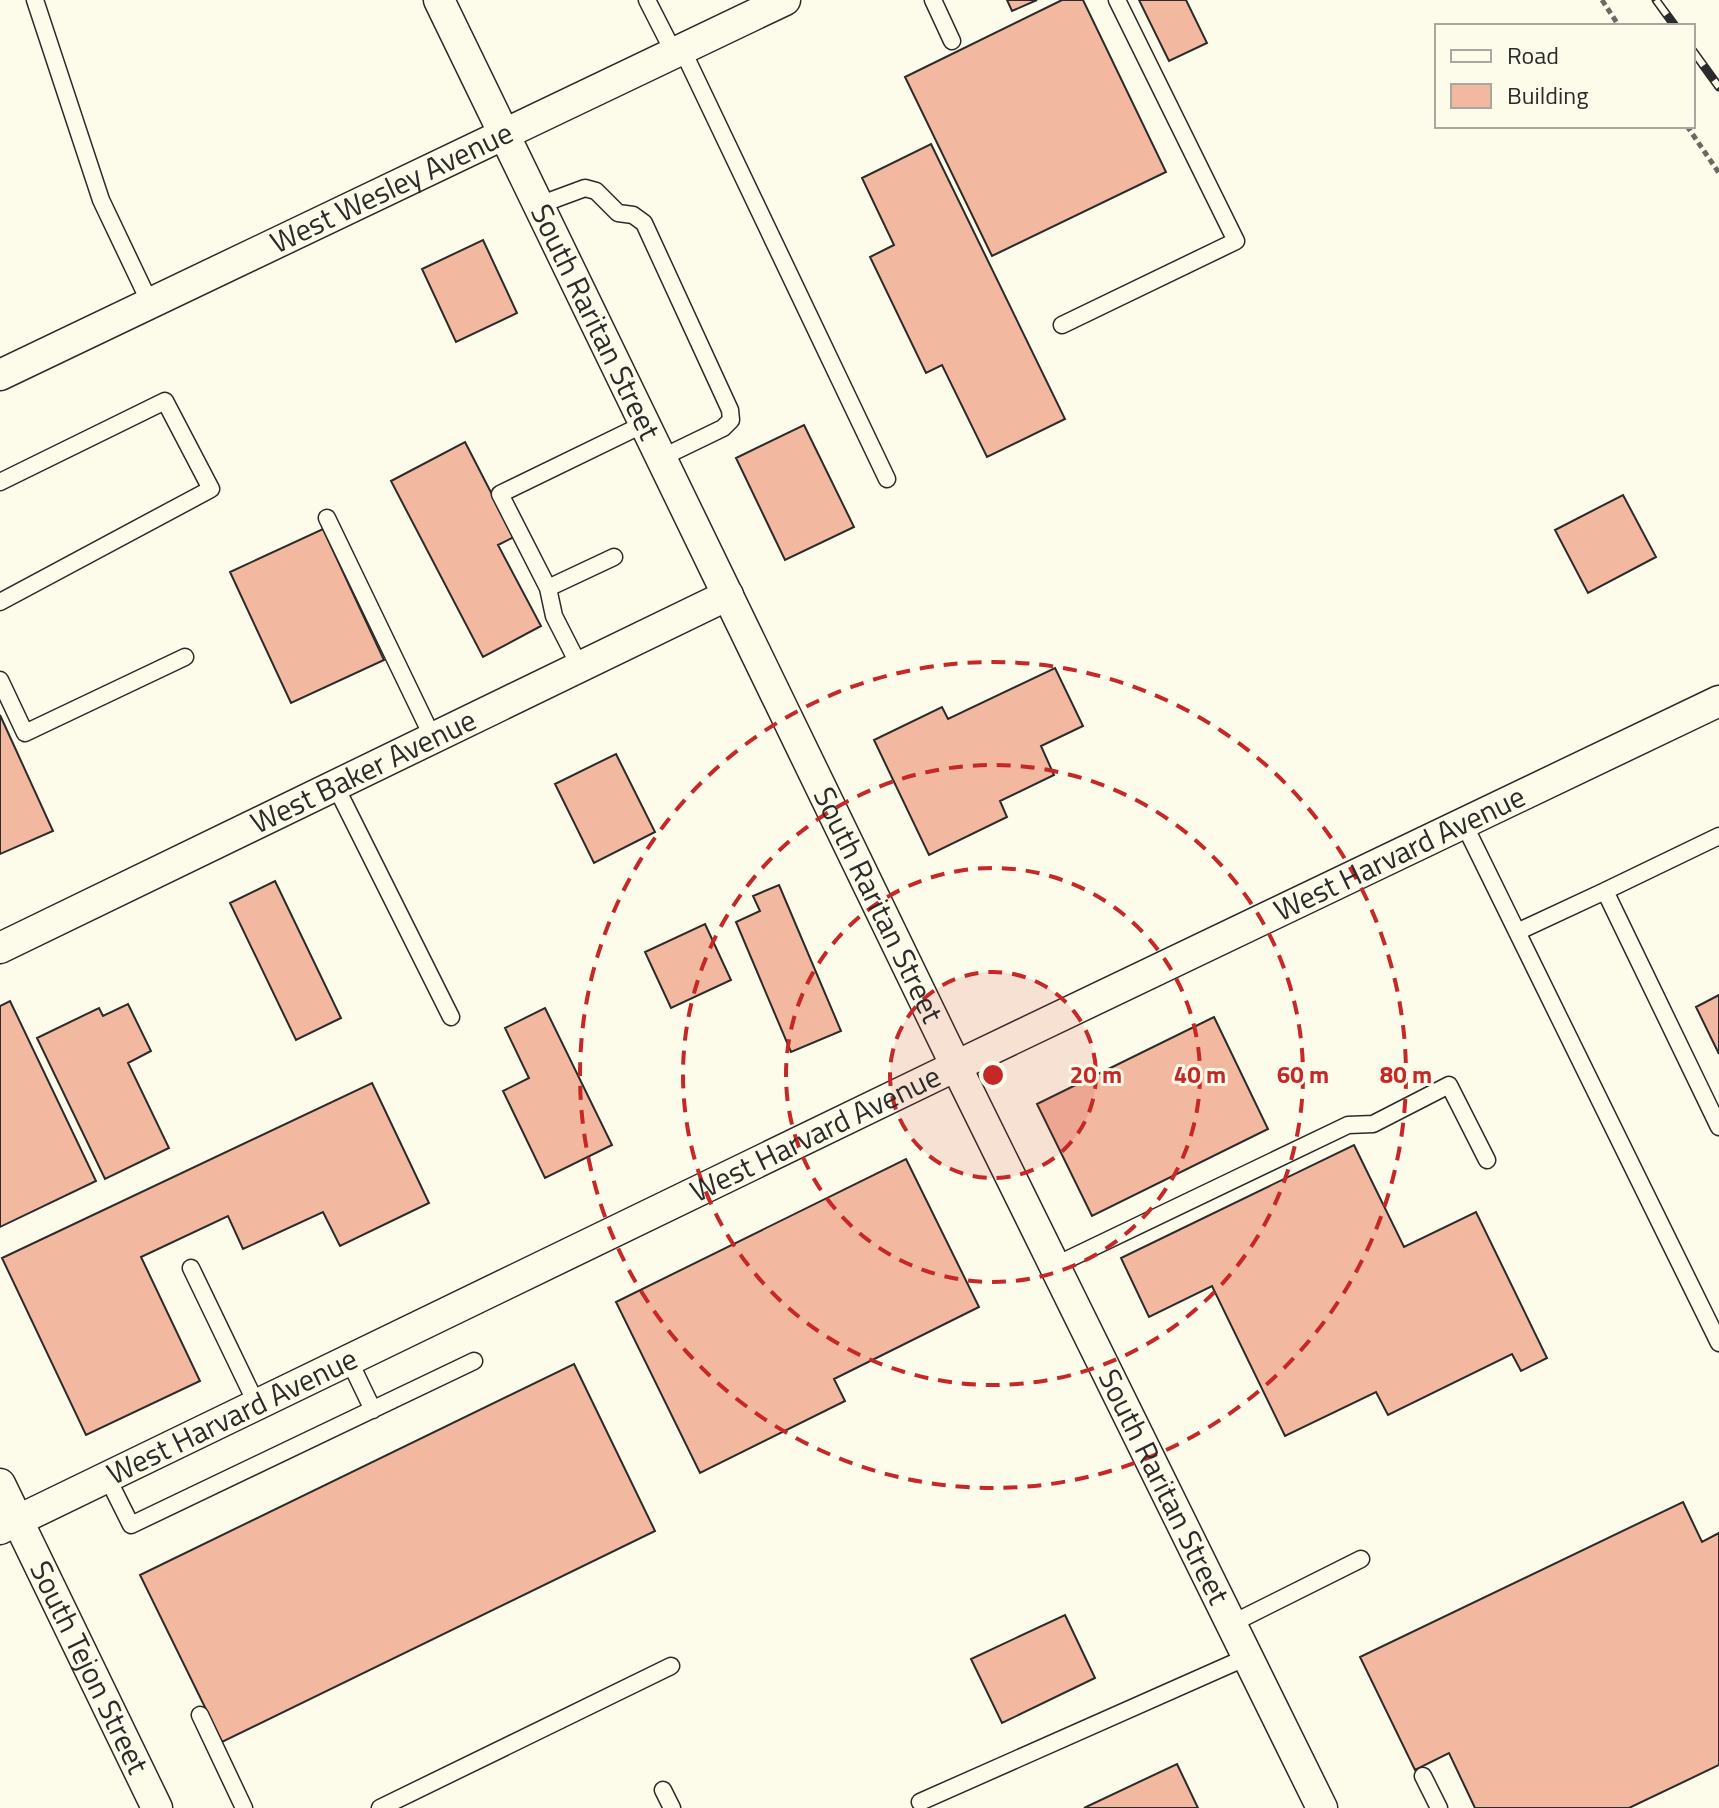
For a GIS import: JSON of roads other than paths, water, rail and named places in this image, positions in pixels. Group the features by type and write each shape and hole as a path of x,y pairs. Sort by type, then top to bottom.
{"street":[{"name":"South Raritan Street","path":"439,0 956,1066 1322,1808"},
{"name":"West Wesley Avenue","path":"0,374 785,0"},
{"name":"West Baker Avenue","path":"0,948 728,595"},
{"name":"West Harvard Avenue","path":"9,1525 956,1066 1719,701"},
{"name":"South Tejon Street","path":"0,1484 9,1525 157,1808"}],"lane":[{"path":"35,0 101,200 150,303"},
{"path":"647,0 678,51 887,479"},
{"path":"933,0 952,41"},
{"path":"1062,325 1236,241 1117,0"},
{"path":"539,205 585,188 596,191 618,213 633,215 644,223 730,410 731,420 723,428 661,458"},
{"path":"0,482 165,401 211,489 0,602"},
{"path":"580,667 554,616 548,588 500,494 644,424"},
{"path":"327,518 433,738"},
{"path":"548,588 614,557"},
{"path":"0,680 25,733 185,657"},
{"path":"335,785 451,1017"},
{"path":"1464,824 1719,1343"},
{"path":"1517,932 1719,836"},
{"path":"1605,891 1719,1127"},
{"path":"1054,1266 1348,1125 1373,1124 1449,1085 1487,1160"},
{"path":"191,1268 257,1405"},
{"path":"349,1360 373,1410"},
{"path":"107,1477 131,1525 474,1361"},
{"path":"1231,1624 1361,1559"},
{"path":"920,1802 1247,1657"},
{"path":"380,1808 671,1666"},
{"path":"200,1715 244,1808"},
{"path":"1423,1776 1439,1808"},
{"path":"663,1790 672,1808"}],"railway":[{"path":"1656,0 1674,24"},
{"path":"1695,54 1719,87"}]}
